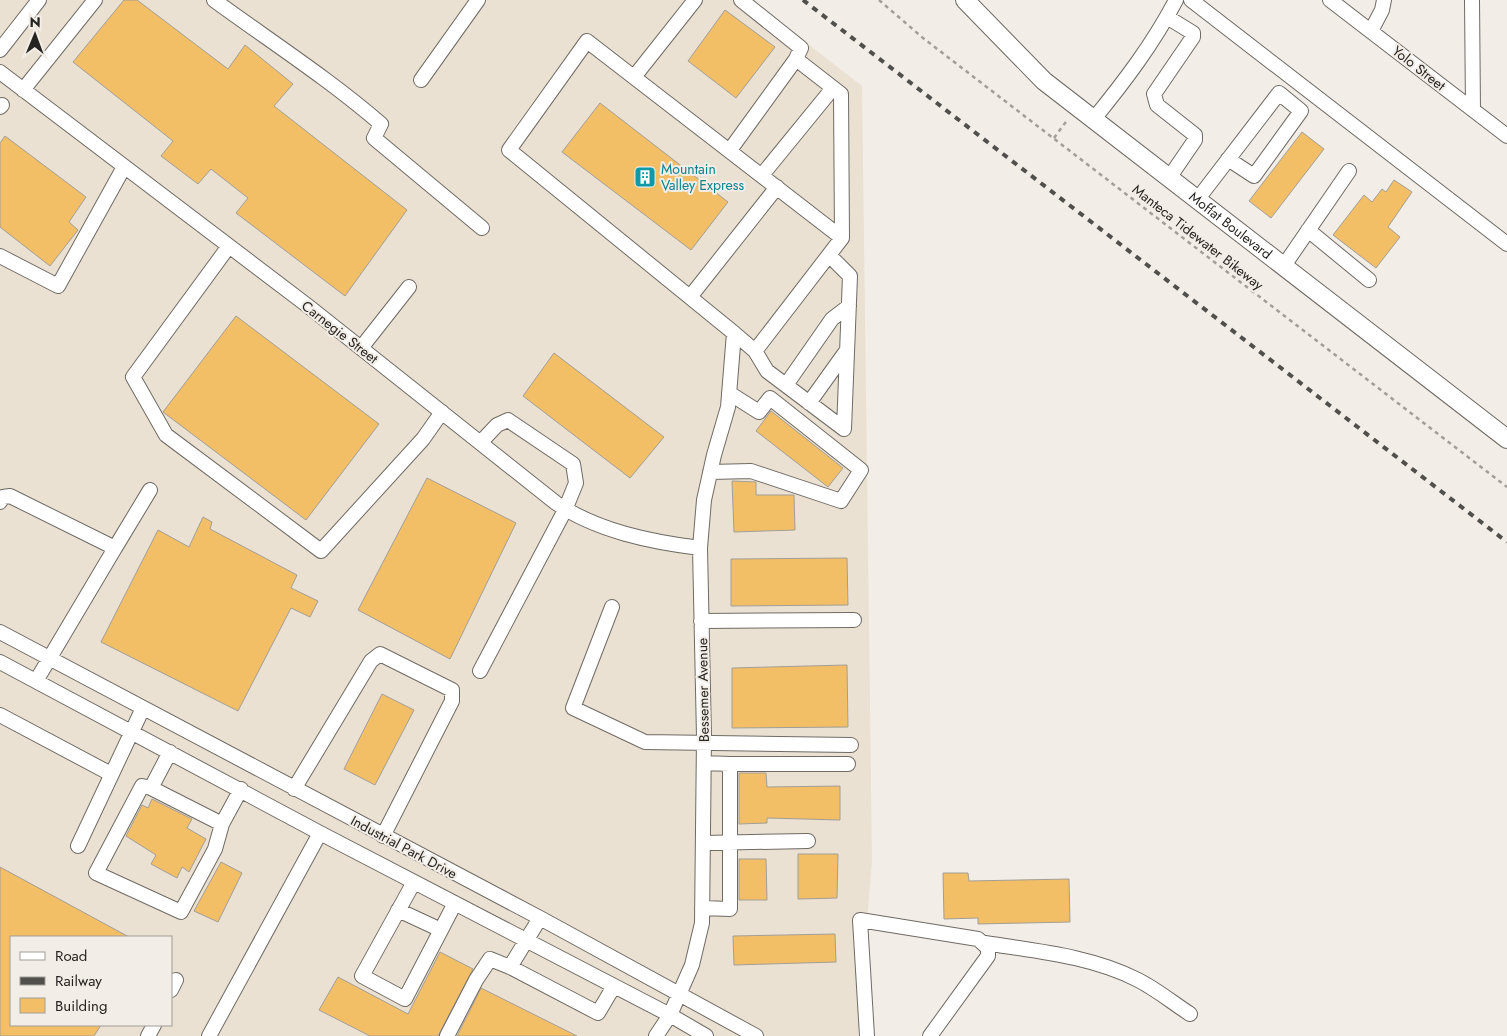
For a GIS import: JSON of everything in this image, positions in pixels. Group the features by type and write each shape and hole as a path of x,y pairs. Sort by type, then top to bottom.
{"main road":[{"name":"Moffat Boulevard","path":"965,0 1044,81 1507,439"}],"street":[{"path":"0,50 39,0"},
{"path":"23,90 94,0"},
{"path":"214,0 341,89 381,124 374,138 482,228"},
{"path":"421,80 478,0"},
{"path":"634,77 695,0"},
{"path":"730,150 796,59 801,48 741,0"},
{"path":"1093,120 1138,65 1176,0"},
{"path":"1191,0 1507,244"},
{"name":"Yolo Street","path":"1330,0 1507,136"},
{"path":"1371,31 1382,10 1384,0"},
{"path":"1472,0 1473,110"},
{"path":"1167,17 1193,33 1193,37 1154,94 1154,99 1157,105 1195,135 1195,140 1169,178"},
{"path":"829,255 850,276 844,429 767,371 755,351 510,150 587,41 842,238"},
{"path":"755,351 842,238 841,94 796,59"},
{"name":"Carnegie Street","path":"0,72 361,348 565,510 612,529 666,544 700,548"},
{"path":"762,176 833,88"},
{"path":"1197,200 1228,159 1279,93 1301,111 1254,176 1228,159"},
{"path":"0,256 58,286 124,167"},
{"path":"1283,267 1349,171"},
{"path":"690,296 777,187"},
{"path":"1308,230 1369,280"},
{"path":"229,246 133,377 166,435 320,551 423,439 442,412"},
{"path":"361,348 409,287"},
{"path":"786,385 832,320 849,306"},
{"name":"Bessemer Avenue","path":"656,1036 670,1015 681,993 698,946 702,908 704,763 700,548 704,500 723,429 729,393 734,333"},
{"path":"809,403 847,350"},
{"path":"710,472 750,471 840,500 861,470 770,398 759,412 729,393"},
{"path":"480,442 497,425 508,420 573,464 576,483 565,510 480,671"},
{"path":"36,681 150,490"},
{"path":"0,502 3,497 10,496 115,548"},
{"path":"612,607 573,708 645,742 852,745"},
{"path":"701,621 854,620"},
{"name":"Industrial Park Drive","path":"0,632 681,993 756,1036"},
{"path":"294,789 371,660 380,654 452,690 452,701 384,836"},
{"name":"Industrial Park Drive","path":"0,662 414,882 670,1015 705,1036"},
{"path":"78,846 130,731 143,708"},
{"path":"0,715 111,774"},
{"path":"151,788 170,752"},
{"path":"704,763 848,764"},
{"path":"702,908 730,909 730,764"},
{"path":"222,824 151,788 142,786 96,873 181,912 215,848 222,824 240,790"},
{"path":"209,1036 320,832"},
{"path":"703,843 808,841"},
{"path":"414,882 362,976 405,999 455,903"},
{"path":"398,910 441,930"},
{"path":"510,967 540,918"},
{"path":"867,1036 860,920 959,936 984,943 1074,958 1123,973 1139,980 1190,1014"},
{"path":"930,1036 988,956 988,948 984,943"},
{"path":"447,1036 476,980 490,959 510,967 598,1013 614,986"}],"path":[{"name":"Manteca Tidewater Bikeway","path":"879,0 923,38 1507,487"},
{"path":"1054,138 1077,107"}],"shaded area":[{"path":"0,0 751,0 862,86 872,860 858,1036 0,1036"}],"building":[{"path":"124,0 137,0 228,69 245,45 293,84 274,106 407,210 345,296 236,213 248,198 211,169 198,184 161,156 173,141 73,62"},
{"path":"725,10 775,47 736,98 688,61"},
{"name":"Mountain Valley Express","path":"600,103 728,202 691,250 562,152"},
{"path":"1302,132 1324,149 1271,218 1249,201"},
{"path":"5,136 86,197 69,222 78,230 50,266 0,227 0,143"},
{"path":"1394,180 1412,192 1388,227 1400,237 1376,268 1333,235 1364,195 1372,202 1382,189 1386,192"},
{"path":"236,316 379,424 306,520 163,412"},
{"path":"554,353 664,437 630,478 523,396"},
{"path":"771,411 843,468 828,487 756,431"},
{"path":"427,478 516,523 450,659 358,610"},
{"path":"732,481 756,482 756,495 794,495 795,530 734,532"},
{"path":"203,517 212,522 210,529 297,575 291,588 318,601 310,617 291,608 238,711 101,642 158,530 189,547"},
{"path":"847,558 848,605 731,606 731,559"},
{"path":"847,665 848,727 732,728 732,668"},
{"path":"382,694 414,710 375,785 344,769"},
{"path":"739,773 766,773 767,787 840,786 840,820 767,818 767,823 739,824"},
{"path":"152,799 192,819 187,828 206,839 189,872 182,867 177,878 151,864 156,855 126,836 142,805 148,808"},
{"path":"798,854 838,854 837,898 798,899"},
{"path":"739,859 766,859 767,900 739,900"},
{"path":"221,862 242,873 218,922 194,911"},
{"path":"0,867 127,936 10,936 10,1026 100,1026 94,1036 0,1036"},
{"path":"943,873 968,873 969,881 1069,879 1070,922 978,924 978,918 944,919"},
{"path":"835,934 836,962 734,965 733,936"},
{"path":"440,952 473,969 438,1036 370,1036 319,1010 338,977 408,1014"},
{"path":"481,988 577,1036 457,1036"}],"railway":[{"path":"803,0 1507,542"}],"place":[{"name":"Mountain Valley Express","path":"645,177"}]}
